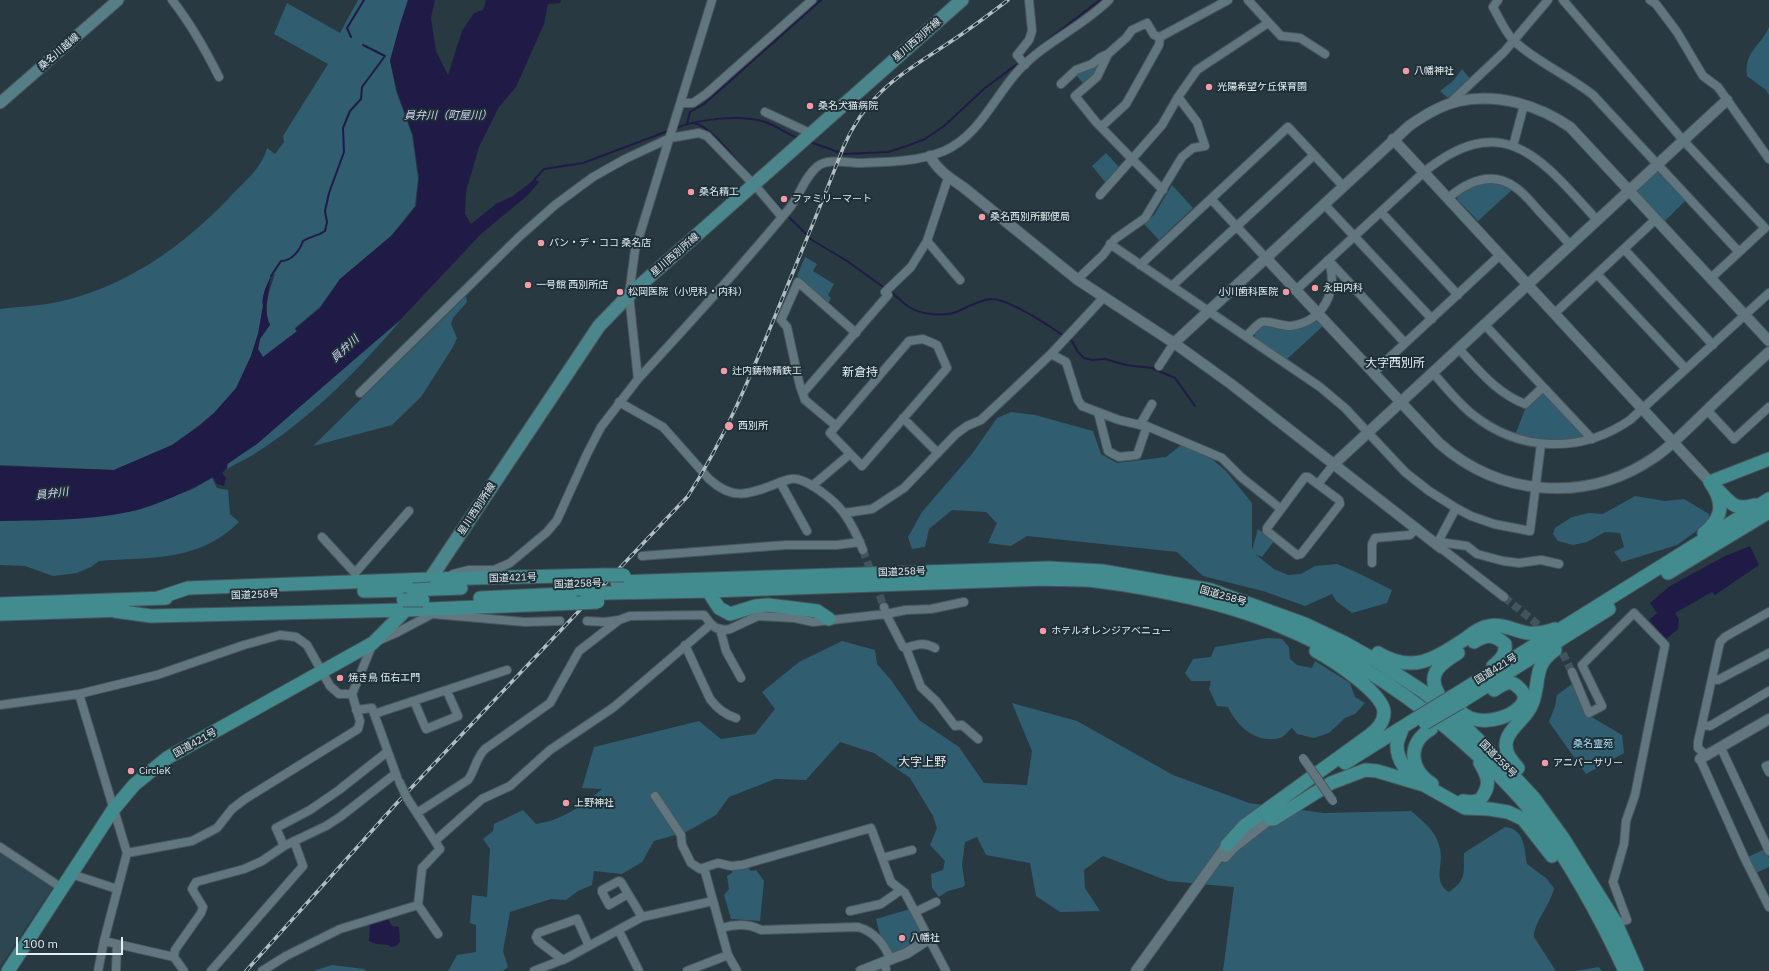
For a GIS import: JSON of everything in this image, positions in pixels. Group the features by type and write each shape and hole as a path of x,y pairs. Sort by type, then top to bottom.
{"highway":[{"path":"1710,482 1769,459"},
{"path":"1710,482 1736,507 1766,509"},
{"path":"1664,565 1715,524 1720,510 1720,501 1717,492 1710,482"},
{"name":"国道421号","path":"1457,702 1474,683 1565,626 1664,565 1766,509"},
{"name":"国道421号","path":"1270,819 1330,779 1398,740 1457,702 1584,626 1766,509"},
{"name":"国道258号","path":"0,614 404,605 428,589 586,593 602,597 656,587 1048,568 1102,571 1210,590 1305,624 1343,642 1424,692 1463,725 1494,755 1534,798 1563,838 1616,923 1636,971"},
{"path":"158,598 188,588 355,578 428,589"},
{"name":"国道258号","path":"0,604 412,590 620,578 656,587 708,591 1043,579 1095,581 1194,599 1280,625 1338,654 1385,681 1420,706 1467,745 1508,786 1539,821 1563,857 1607,932 1625,971"},
{"name":"国道421号","path":"8,971 112,810 134,785 167,758 322,673 373,643 404,605 428,589"},
{"path":"708,591 719,608 730,614 756,606 768,605 817,611 829,620"},
{"path":"404,605 577,603 602,597"},
{"path":"1305,624 1326,627 1362,643 1438,693 1469,718 1508,756 1554,813 1592,872 1616,923"},
{"path":"1227,845 1244,826 1370,735 1382,721 1384,713 1382,705 1377,697 1326,657 1297,641 1280,625"},
{"path":"1390,660 1408,665 1428,661 1448,650 1475,631 1488,626 1503,626 1528,633 1544,633 1565,626"},
{"path":"1508,756 1507,740 1512,730 1527,714 1532,705 1536,693 1537,676 1542,663 1548,655 1571,639 1584,626"},
{"path":"1438,693 1433,681 1437,669 1446,660 1478,640 1488,635 1495,636 1505,644 1506,652 1502,658 1476,678 1474,683"},
{"path":"1457,702 1472,702 1506,683 1514,684 1522,691 1524,698 1520,708 1512,715 1490,721 1469,718"},
{"path":"1425,723 1425,732 1415,748 1414,759 1419,774 1447,794 1460,801 1471,802 1480,800 1485,794 1488,788 1488,778 1467,745"},
{"name":"国道421号","path":"1227,845 1335,769 1403,727 1425,723"},
{"path":"1403,727 1397,745 1400,760 1410,775 1424,785 1465,808 1489,809 1508,812 1523,820 1543,844 1576,890 1606,942 1620,971"},
{"path":"1270,819 1274,819 1331,783 1365,770 1377,771 1424,785"}],"main road":[{"name":"桑名川越線","path":"0,103 118,0"},
{"name":"星川西別所線","path":"428,589 599,326 629,295 756,183 810,133 962,0"}],"street":[{"path":"172,0 186,18 199,39 219,76"},
{"path":"638,379 629,295 635,250 677,118 712,0"},
{"path":"681,103 693,102 706,94 812,0"},
{"path":"1025,65 1017,56 1029,40 1032,31 1029,0"},
{"path":"428,589 469,570 494,570 510,563 547,532 557,520 601,427 619,402 789,210 811,172 820,164 838,161 856,163 912,159 930,156 954,146 966,137 987,113 1019,70 1085,21 1109,0"},
{"path":"1160,38 1228,0"},
{"path":"1248,0 1281,36 1300,38 1325,54"},
{"path":"1498,0 1493,7 1503,25 1514,40 1539,60 1573,80 1593,95 1739,252"},
{"path":"1448,105 1473,83 1514,40 1548,0"},
{"path":"1562,0 1683,140 1765,228 1711,278"},
{"path":"1650,0 1656,4 1677,32 1703,76 1714,82 1769,159"},
{"path":"1061,84 1076,70 1092,64 1108,54 1126,38 1132,30 1147,23 1154,35 1160,38"},
{"path":"1100,195 1162,125 1178,97 1197,70 1268,23"},
{"path":"1101,127 1126,104 1159,45 1160,38"},
{"path":"1108,54 1097,77 1075,96 1101,127 1163,190"},
{"path":"1078,280 1082,274 1103,255 1110,244 1145,218 1182,157 1193,148 1205,146 1197,122 1178,97"},
{"path":"1159,366 1174,343 1394,139 1417,120 1458,101 1485,99 1504,100 1524,104 1546,113 1570,127 1769,341"},
{"path":"1318,484 1334,464 1432,372 1728,100"},
{"path":"1513,146 1524,104"},
{"path":"765,112 810,133"},
{"path":"1140,265 1288,127 1343,186"},
{"path":"360,393 519,237 555,205 593,177 625,159 670,138 699,134 707,136 756,183 759,190 782,217"},
{"path":"1394,139 1710,482"},
{"path":"1296,290 1439,159 1474,144 1490,141 1513,146 1542,161 1597,220"},
{"path":"1172,286 1314,154"},
{"path":"930,156 948,178 963,187 1078,280 1174,343 1231,384 1439,544 1504,597"},
{"path":"803,394 856,333 888,291 912,268 927,241 948,178"},
{"path":"1448,198 1463,186 1478,180 1494,180 1509,183 1524,194 1570,245"},
{"path":"1211,199 1433,438 1462,461 1497,479 1520,485 1536,487 1577,487 1608,481 1645,463 1673,442 1769,352"},
{"path":"1324,204 1432,319"},
{"path":"1381,212 1458,295"},
{"path":"1555,314 1656,219"},
{"path":"927,241 960,280"},
{"path":"1110,244 1320,387 1344,408 1411,478 1428,491 1456,508 1494,524 1530,531 1541,444"},
{"path":"1624,249 1713,345"},
{"path":"1373,373 1500,255"},
{"path":"1246,336 1264,321 1276,325 1291,326 1307,321 1317,314 1326,304 1332,290 1332,272 1328,260"},
{"path":"1328,260 1405,343"},
{"path":"1597,274 1686,369"},
{"path":"836,426 805,400 787,327 782,320 798,282 856,333"},
{"path":"1432,372 1464,407 1485,424 1509,436 1541,444 1562,444 1592,439 1616,430 1643,409 1769,293"},
{"path":"844,513 872,509 904,488 956,434 967,426 981,420 1051,354 1104,297"},
{"path":"1484,324 1592,439"},
{"path":"923,339 937,345 947,368 862,466 830,433 836,426 910,341 923,339"},
{"path":"1458,348 1491,384 1524,404 1543,387"},
{"path":"1051,354 1066,362 1082,406 1119,420 1143,425 1200,447 1222,458 1241,477 1281,509"},
{"path":"619,402 663,427 709,479 722,489 737,495 755,492 795,478 802,480 837,505 844,513 862,546 786,545 642,556"},
{"path":"1098,412 1108,451 1119,457 1137,455 1143,425 1152,404"},
{"path":"1707,410 1734,439 1769,407"},
{"path":"903,418 938,453"},
{"path":"812,486 850,454"},
{"path":"1305,477 1308,477 1339,500 1340,504 1301,554 1297,554 1268,531 1267,528 1281,509 1305,477"},
{"path":"780,482 807,531"},
{"path":"1439,544 1456,508"},
{"path":"322,537 355,578 408,511"},
{"path":"1372,563 1372,544 1375,538 1410,535 1417,528"},
{"path":"1439,544 1467,546 1477,554 1508,562 1519,563 1543,560 1550,563 1559,564"},
{"path":"587,621 605,622 619,620 630,616 704,615 716,628 730,629 758,616 795,618 813,622 885,611 931,609 964,602"},
{"path":"885,611 903,647 906,648 921,687 936,701 955,726 962,726 978,739"},
{"path":"1769,612 1725,637 1720,642 1698,748 1704,758 1744,857 1769,907"},
{"path":"1572,672 1589,713 1602,706 1582,665 1634,613 1665,645 1636,795 1626,821 1624,844 1613,882 1627,920 1616,923"},
{"path":"127,853 192,841 208,833 217,828 232,809 245,799 358,729 360,721 352,694 373,643 432,614 525,622 560,621"},
{"path":"417,812 468,780 473,772 478,758 485,749 550,703 579,651 619,620"},
{"path":"435,841 482,799 510,786 550,750 614,707 711,624"},
{"path":"720,629 726,651 741,678"},
{"path":"0,705 79,694 157,675 244,645 280,635 296,637 308,645 322,673 335,691 339,694 352,694"},
{"path":"906,648 919,643 927,643 936,648"},
{"path":"685,645 710,699 719,708 736,718"},
{"path":"1712,680 1718,680 1769,652"},
{"path":"374,714 507,670"},
{"path":"414,701 426,729 458,716 447,691"},
{"path":"1702,725 1710,726 1769,691"},
{"path":"79,694 112,810 127,853 104,941 98,971"},
{"path":"356,710 372,708 397,778 407,798 440,849 422,868 418,905 438,934"},
{"path":"1704,758 1769,719"},
{"path":"1721,748 1769,851"},
{"path":"284,846 276,828 310,810 339,790 387,752"},
{"path":"1303,758 1332,801"},
{"path":"1769,765 1766,766 1769,772"},
{"path":"174,957 175,950 201,913 203,907 192,889 196,882 244,869 262,861 284,846 340,817 397,778"},
{"path":"655,796 681,835 682,845 691,863 697,868 704,868 718,863 731,866 742,865 871,828 892,882 905,893 946,971"},
{"path":"1184,903 1234,847 1270,819"},
{"path":"211,971 303,866 294,841"},
{"path":"1136,971 1227,845"},
{"path":"0,847 62,888"},
{"path":"882,858 912,850"},
{"path":"704,868 722,928 728,955 737,971"},
{"path":"71,874 117,889"},
{"path":"850,911 881,904 901,890"},
{"path":"628,894 642,917"},
{"path":"534,971 563,960 620,931 642,917 713,901"},
{"path":"915,912 936,902"},
{"path":"262,971 286,956 340,929 418,905"},
{"path":"563,960 538,941 536,937 538,933 577,919 589,946"},
{"path":"722,928 729,926 752,926 761,930 858,928 870,932 876,936 888,952 887,964"},
{"path":"620,931 639,971"},
{"path":"861,971 887,964 929,939"},
{"path":"104,941 174,957 184,971"},
{"path":"116,971 117,944"},
{"path":"687,971 728,955"}],"shaded area":[{"path":"0,850 54,886 0,967"}],"green space":[{"path":"358,0 408,0 390,60 396,91 412,135 418,178 415,206 391,236 340,279 320,307 295,328 297,332 263,357 258,349 260,339 270,324 267,306 269,293 275,274 272,275 266,286 264,294 258,334 251,356 237,388 214,413 172,445 114,470 0,465 0,309 42,305 90,293 112,284 155,261 194,232 251,175 261,162 267,148 275,154 284,142 283,136 328,64 274,34 287,3 340,33"},
{"path":"1769,27 1769,95 1766,90 1747,76 1747,67 1748,60 1754,49 1766,34"},
{"path":"1101,61 1094,75 1084,84 1075,74"},
{"path":"1462,69 1471,80 1448,98 1440,91 1453,81"},
{"path":"1106,153 1119,167 1106,183 1092,166"},
{"path":"1657,170 1660,170 1687,199 1664,222 1638,193 1638,188"},
{"path":"1487,182 1503,184 1513,189 1478,221 1457,199 1457,195 1464,189"},
{"path":"1172,185 1193,208 1159,240 1144,224 1154,215"},
{"path":"805,257 817,264 813,271 834,284 828,295 831,298 827,306 797,276"},
{"path":"466,296 467,302 453,318 451,324 457,338 453,347 421,397 392,425 313,446"},
{"path":"401,320 353,373 300,421 262,449 227,469 228,464 257,443"},
{"path":"1313,321 1318,321 1323,326 1286,360 1255,339 1255,334 1263,326 1289,329"},
{"path":"1541,393 1545,393 1583,433 1581,439 1540,441 1515,435 1526,407"},
{"path":"1011,412 1035,415 1093,431 1101,454 1117,463 1166,457 1181,445 1212,459 1226,471 1252,503 1252,550 1258,529 1274,541 1262,557 1255,554 1274,569 1288,575 1301,574 1315,566 1337,564 1392,590 1387,603 1352,613 1336,601 1332,594 1305,606 1263,591 1203,576 1177,552 1027,536 1011,546 988,543 997,523 986,512 952,510 929,529 925,547 912,549 908,537 922,512 972,454 997,418"},
{"path":"212,478 217,488 228,490 230,514 239,522 224,535 191,551 156,557 99,561 91,567 77,573 53,576 25,566 0,565 0,521 81,518 138,510 193,489"},
{"path":"1635,496 1665,501 1684,499 1709,514 1709,522 1677,545 1622,562 1614,552 1624,547 1620,533 1605,532 1587,542 1573,545 1558,541 1553,534 1555,528 1572,517 1589,513 1603,514"},
{"path":"1268,638 1282,639 1289,647 1290,659 1297,665 1312,668 1315,661 1350,683 1355,697 1365,703 1355,714 1345,718 1329,733 1314,738 1297,734 1292,728 1280,738 1263,738 1256,736 1242,727 1228,707 1217,706 1209,689 1211,681 1191,681 1185,673 1193,659 1211,657 1215,647"},
{"path":"842,641 875,650 877,664 891,680 919,720 959,747 984,783 1027,785 1032,751 1012,703 1077,721 1173,775 1249,803 1324,813 1411,811 1421,819 1436,837 1441,855 1441,883 1449,892 1462,879 1464,870 1464,853 1505,827 1512,829 1520,835 1524,846 1527,864 1546,878 1554,888 1536,926 1534,937 1556,971 1223,971 1234,887 1168,881 1103,856 1084,870 1085,888 1100,911 1060,912 1036,896 1030,863 986,855 977,837 965,842 962,865 965,885 963,887 948,891 939,897 932,888 931,874 943,870 945,861 930,845 937,828 933,816 910,778 874,753 840,742 806,780 775,779 729,797 716,815 686,832 654,841 642,862 622,874 594,871 592,885 578,891 566,900 551,899 510,912 503,951 508,967 503,971 448,971 457,955 476,952 476,925 470,923 472,895 487,897 490,849 483,839 493,831 494,824 523,810 536,824 554,820 587,801 602,789 582,788 594,747 699,721 721,739 755,734 775,709 762,692 799,662"},
{"name":"桑名霊苑","path":"1572,684 1585,713 1622,735 1624,753 1586,774 1549,722 1555,706 1557,695"},
{"path":"1765,849 1769,858 1769,867 1756,873 1748,857"},
{"path":"747,867 751,871 756,870 764,881 760,921 731,919 724,895 729,889 727,876 732,873 732,868"},
{"path":"910,909 924,934 923,937 894,954 884,943 876,919"},
{"path":"332,965 364,969 367,971 313,971"},
{"path":"1599,967 1602,971 1575,971"}],"water":[{"name":"員弁川（町屋川）","path":"408,0 435,0 431,18 436,51 448,75 462,31 474,13 483,10 486,0 561,0 560,3 548,4 544,24 516,87 499,107 479,147 466,191 465,214 471,224 496,204 513,196 535,179 539,182 528,195 481,234 400,320 257,444 227,464 227,468 222,473 226,478 224,486 217,484 213,477 166,500 120,514 69,519 0,521 0,466 114,470 172,445 198,427 214,413 236,388 251,356 258,334 264,295 271,276 267,307 270,325 260,339 258,349 263,357 297,331 295,329 320,308 340,279 391,236 416,206 419,178 413,135 397,91 390,61"},
{"path":"1750,546 1759,565 1715,595 1712,592 1675,613 1679,619 1678,629 1666,639 1649,620 1657,613 1650,603 1670,586 1725,556"},
{"path":"387,917 392,926 399,927 400,942 396,946 390,947 389,945 376,944 369,941 370,923"}],"waterway":[{"path":"351,37 347,28 364,0"},
{"path":"687,124 690,112 704,104 821,0"},
{"path":"1023,59 1100,0"},
{"path":"271,276 281,261 285,261 295,254 303,241 325,231 327,222 325,211 329,193 344,152 343,128 350,111 361,99 362,87 385,56 363,45"},
{"path":"810,142 844,154 888,152 907,146 925,139 944,126 985,88 1020,62"},
{"path":"676,128 708,120 744,118 765,122 798,138"},
{"path":"694,123 701,125 714,136 745,170"},
{"path":"534,180 544,169 583,163 668,131"},
{"path":"767,193 784,212"},
{"path":"787,215 812,240 847,261 886,289"},
{"path":"890,291 914,310 934,314 953,313 987,300 999,300 1029,313 1064,336"},
{"path":"1068,338 1072,341 1078,352 1084,358 1092,360 1105,359 1126,365 1152,368 1175,378 1195,406"}],"tunnel":[{"path":"863,550 884,607"},
{"path":"1504,597 1547,632"},
{"path":"1556,643 1572,672"}],"railway":[{"path":"246,971 396,804 688,496 715,450 749,378 843,148 853,128 864,111 890,84 1008,0"}],"place":[{"name":"八幡神社","path":"1406,71"},
{"name":"光陽希望ケ丘保育園","path":"1209,87"},
{"name":"桑名犬猫病院","path":"810,106"},
{"name":"桑名精工","path":"691,192"},
{"name":"ファミリーマート","path":"784,199"},
{"name":"桑名西別所郵便局","path":"982,217"},
{"name":"パン・デ・ココ 桑名店","path":"541,243"},
{"name":"一号館 西別所店","path":"528,285"},
{"name":"永田内科","path":"1315,288"},
{"name":"松岡医院（小児科・内科）","path":"620,292"},
{"name":"小川歯科医院","path":"1286,292"},
{"name":"辻内鋳物精鉄工","path":"724,371"},
{"name":"西別所","path":"729,426"},
{"name":"ホテルオレンジアベニュー","path":"1043,631"},
{"name":"焼き鳥 伍右エ門","path":"340,678"},
{"name":"アニバーサリー","path":"1545,763"},
{"name":"CircleK","path":"131,771"},
{"name":"上野神社","path":"566,803"},
{"name":"八幡社","path":"902,938"}],"district":[{"name":"大字西別所","path":"1395,364"},
{"name":"新倉持","path":"860,373"},
{"name":"大字上野","path":"922,763"}],"water label":[{"name":"員弁川","path":"345,349"},
{"name":"員弁川","path":"52,494"}]}
